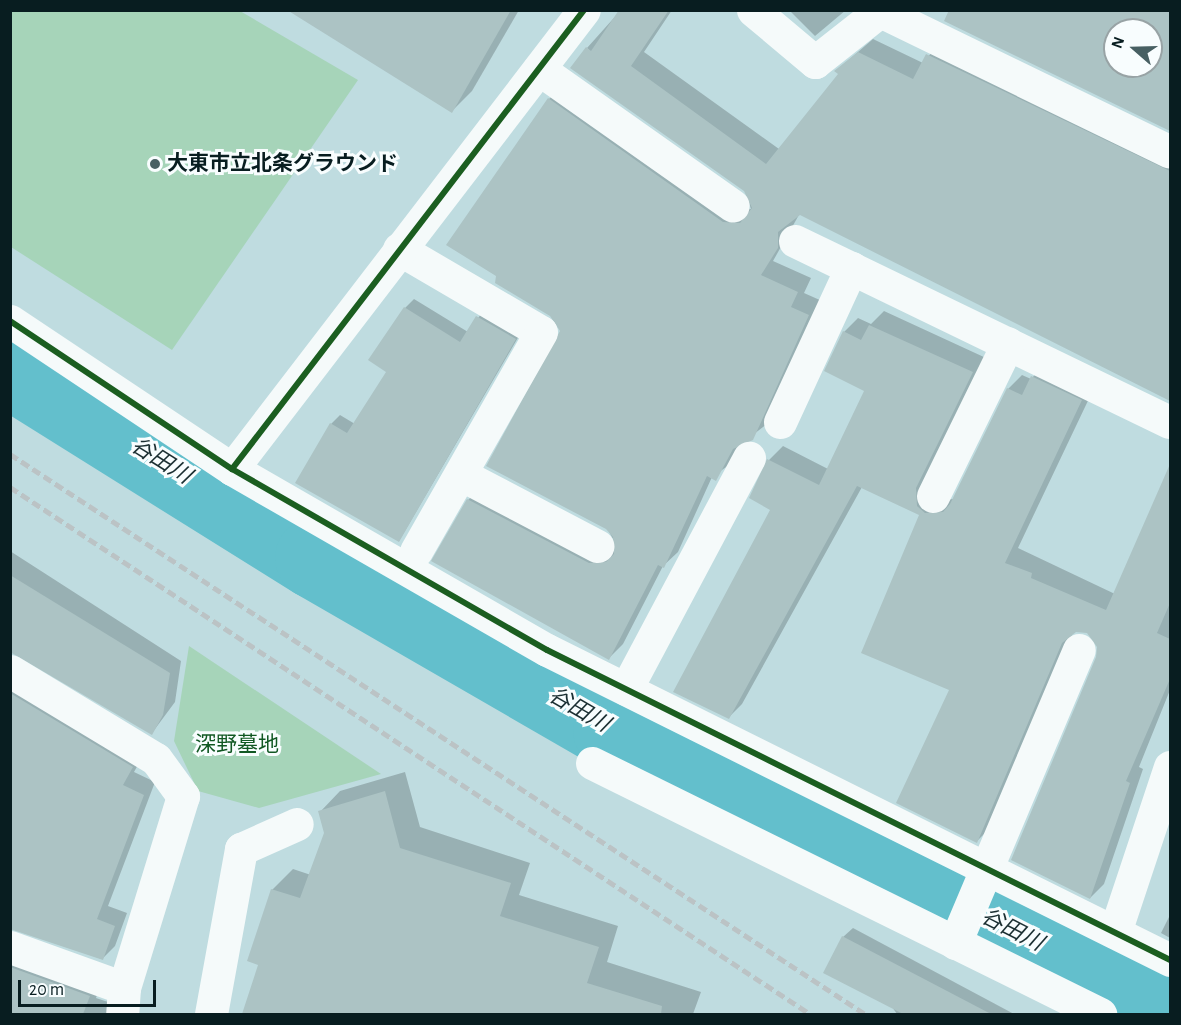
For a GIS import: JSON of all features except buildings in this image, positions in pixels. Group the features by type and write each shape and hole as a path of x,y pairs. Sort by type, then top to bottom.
{"street":[{"path":"232,469 584,10"},
{"path":"753,10 815,62 881,11 1170,152"},
{"path":"539,69 732,206"},
{"path":"795,242 1170,422"},
{"path":"399,249 541,332 462,475 416,551"},
{"path":"780,422 851,268"},
{"path":"10,321 232,469 547,650 1170,960"},
{"path":"933,496 1008,343"},
{"path":"626,689 749,458"},
{"path":"462,475 597,546"},
{"path":"955,943 1079,650"},
{"path":"10,671 156,759 183,796 123,1001 10,948"},
{"path":"592,763 1100,1014"},
{"path":"1115,932 1168,785"},
{"path":"211,1014 242,849 297,824"}],"green space":[{"name":"大東市立北条グラウンド","path":"10,11 240,11 358,80 172,350 11,247"},
{"name":"深野墓地","path":"189,646 381,774 259,808 198,791 174,741"}],"waterway":[{"name":"谷田川","path":"10,367 316,558 614,730 1170,1009"}],"railway":[{"path":"10,454 865,1014"},
{"path":"10,487 810,1014"}],"cycle path":[{"path":"232,469 584,10"},
{"path":"10,321 232,469 547,650 1170,960"}],"place":[{"name":"大東市立北条グラウンド","path":"155,164"}]}
